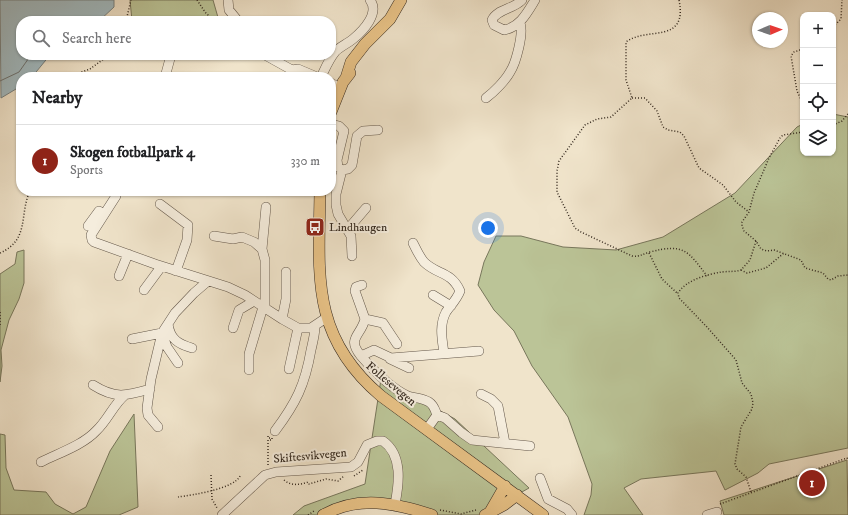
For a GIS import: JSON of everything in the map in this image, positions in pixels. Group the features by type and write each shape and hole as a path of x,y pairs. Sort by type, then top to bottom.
{"main road":[{"path":"336,86 346,78 371,47 379,32 396,10 401,0"},
{"name":"Follesevegen","path":"320,196 320,286 326,318 338,347 360,375 381,396 543,515"},
{"path":"485,511 505,486"},
{"path":"485,511 504,505 517,495"},
{"path":"323,515 336,509 361,503 395,504 435,512"}],"street":[{"path":"228,0 229,10 234,16"},
{"path":"336,50 354,38 374,13 373,4 370,0"},
{"path":"522,0 515,6 495,15 492,20 497,28 504,30 513,28 520,23 536,0"},
{"path":"486,98 510,72 522,29 520,23"},
{"path":"167,72 170,60"},
{"path":"274,60 295,72"},
{"path":"284,60 295,72"},
{"path":"324,72 330,60"},
{"path":"336,125 344,131 337,160 338,167 342,170 348,170 352,165 357,136 363,131 378,130"},
{"path":"342,170 336,194 336,205 338,214 348,229 352,243 352,256"},
{"path":"116,196 94,229 91,235 92,240 103,246 161,267 228,287 298,328 311,328 326,318"},
{"path":"160,204 188,225 188,240 176,271"},
{"path":"249,370 249,354 264,308 266,260 262,249 266,207"},
{"path":"348,229 366,208"},
{"path":"88,226 99,211 104,215"},
{"path":"214,236 233,239 242,237 254,242 262,249"},
{"path":"413,243 425,263 448,274 457,284 460,291 458,298 443,319 441,330 444,353"},
{"path":"119,276 128,254"},
{"path":"144,290 161,267"},
{"path":"282,319 286,299 286,272"},
{"path":"158,427 148,415 148,401 162,333 194,293 208,282"},
{"path":"362,285 356,287 355,291 365,319 383,323 397,344"},
{"path":"433,295 451,306"},
{"path":"233,328 239,310 254,301"},
{"name":"Follesevegen","path":"365,319 354,339 354,344 361,356 371,368 396,389 409,396 428,401 434,407 437,415 445,418 472,440 530,446"},
{"path":"168,324 169,333 179,344 192,348"},
{"path":"275,431 295,403 306,376 315,334 315,326"},
{"path":"288,368 298,328"},
{"path":"132,339 162,333"},
{"path":"162,333 167,347 178,363"},
{"name":"Follesevegen","path":"361,356 374,350 409,368"},
{"name":"Follesevegen","path":"389,358 479,351"},
{"path":"93,385 104,392 119,396 150,389"},
{"path":"481,394 498,406 505,443"},
{"path":"41,462 88,439 98,430 118,401 125,395"},
{"path":"427,429 437,415"},
{"name":"Skiftesvikvegen","path":"225,512 265,475 276,472 351,467 358,462 367,445 377,441 383,441 392,449 398,468 398,487 395,504"},
{"path":"540,478 548,499 567,509 572,515"},
{"path":"707,515 716,512"}],"path":[{"path":"127,16 131,0"},
{"path":"197,0 209,16"},
{"path":"632,98 626,80 626,42 636,36 657,34 672,29 678,24 680,17 679,0"},
{"path":"836,25 841,19 842,0"},
{"path":"800,50 794,52 791,56 797,91 800,98"},
{"path":"81,72 102,60"},
{"path":"708,276 686,251 679,248 665,249 640,256 632,256 575,228 557,192 557,165 570,144 591,121 611,117 632,98 645,98 657,111 663,127 668,130 680,132 684,136 699,168 723,186 736,202 749,212"},
{"path":"836,123 847,117 848,114"},
{"path":"800,132 783,135 780,138 754,193 749,212 742,222 742,226 748,235 756,241 761,249 784,253 801,260 805,268 823,273 828,279 831,280 838,276 848,275"},
{"path":"0,253 16,243 23,225 25,201 28,196"},
{"path":"741,270 750,260 756,241"},
{"path":"649,253 662,279 678,293 679,298 736,360 742,383 751,394 753,403 752,409 741,427 735,464 737,470 746,477 750,492"},
{"path":"678,293 685,285 722,272 741,270 747,273 766,268 784,253"},
{"path":"0,312 0,326"},
{"path":"268,438 272,438 272,440 268,440 268,465"},
{"path":"716,512 721,502 847,458 848,460"},
{"path":"211,475 212,499 225,512"},
{"path":"178,497 212,489 220,489 237,481 240,476"},
{"path":"435,512 461,514 485,511"}],"green space":[{"path":"130,0 213,0 218,16 132,16"},
{"path":"836,115 848,117 848,448 769,464 758,473 725,490 716,471 641,479 624,488 643,515 584,515 591,495 592,484 568,417 532,366 514,331 494,310 478,285 484,262 496,236 521,236 563,247 616,250 663,237 735,193 800,126 800,156 836,156"},
{"path":"24,250 24,283 19,299 9,320 1,350 2,366 0,382 0,274 15,264 17,252"},
{"path":"381,379 455,419 529,488 481,515 430,515 371,502 334,515 293,515 304,506 365,484"},
{"path":"134,414 138,507 119,515 0,515 0,434 5,435 6,468 14,490 46,492 55,504 73,514 86,507 110,451"},
{"path":"847,460 848,515 724,515 720,501"}],"water":[{"path":"0,0 114,0 114,7 104,16 16,16 16,60 46,60 36,72 16,72 16,89 1,98"}],"place":[{"name":"Lindhaugen","path":"315,227"},
{"name":"Skogen fotballpark 4","path":"812,483"}]}
